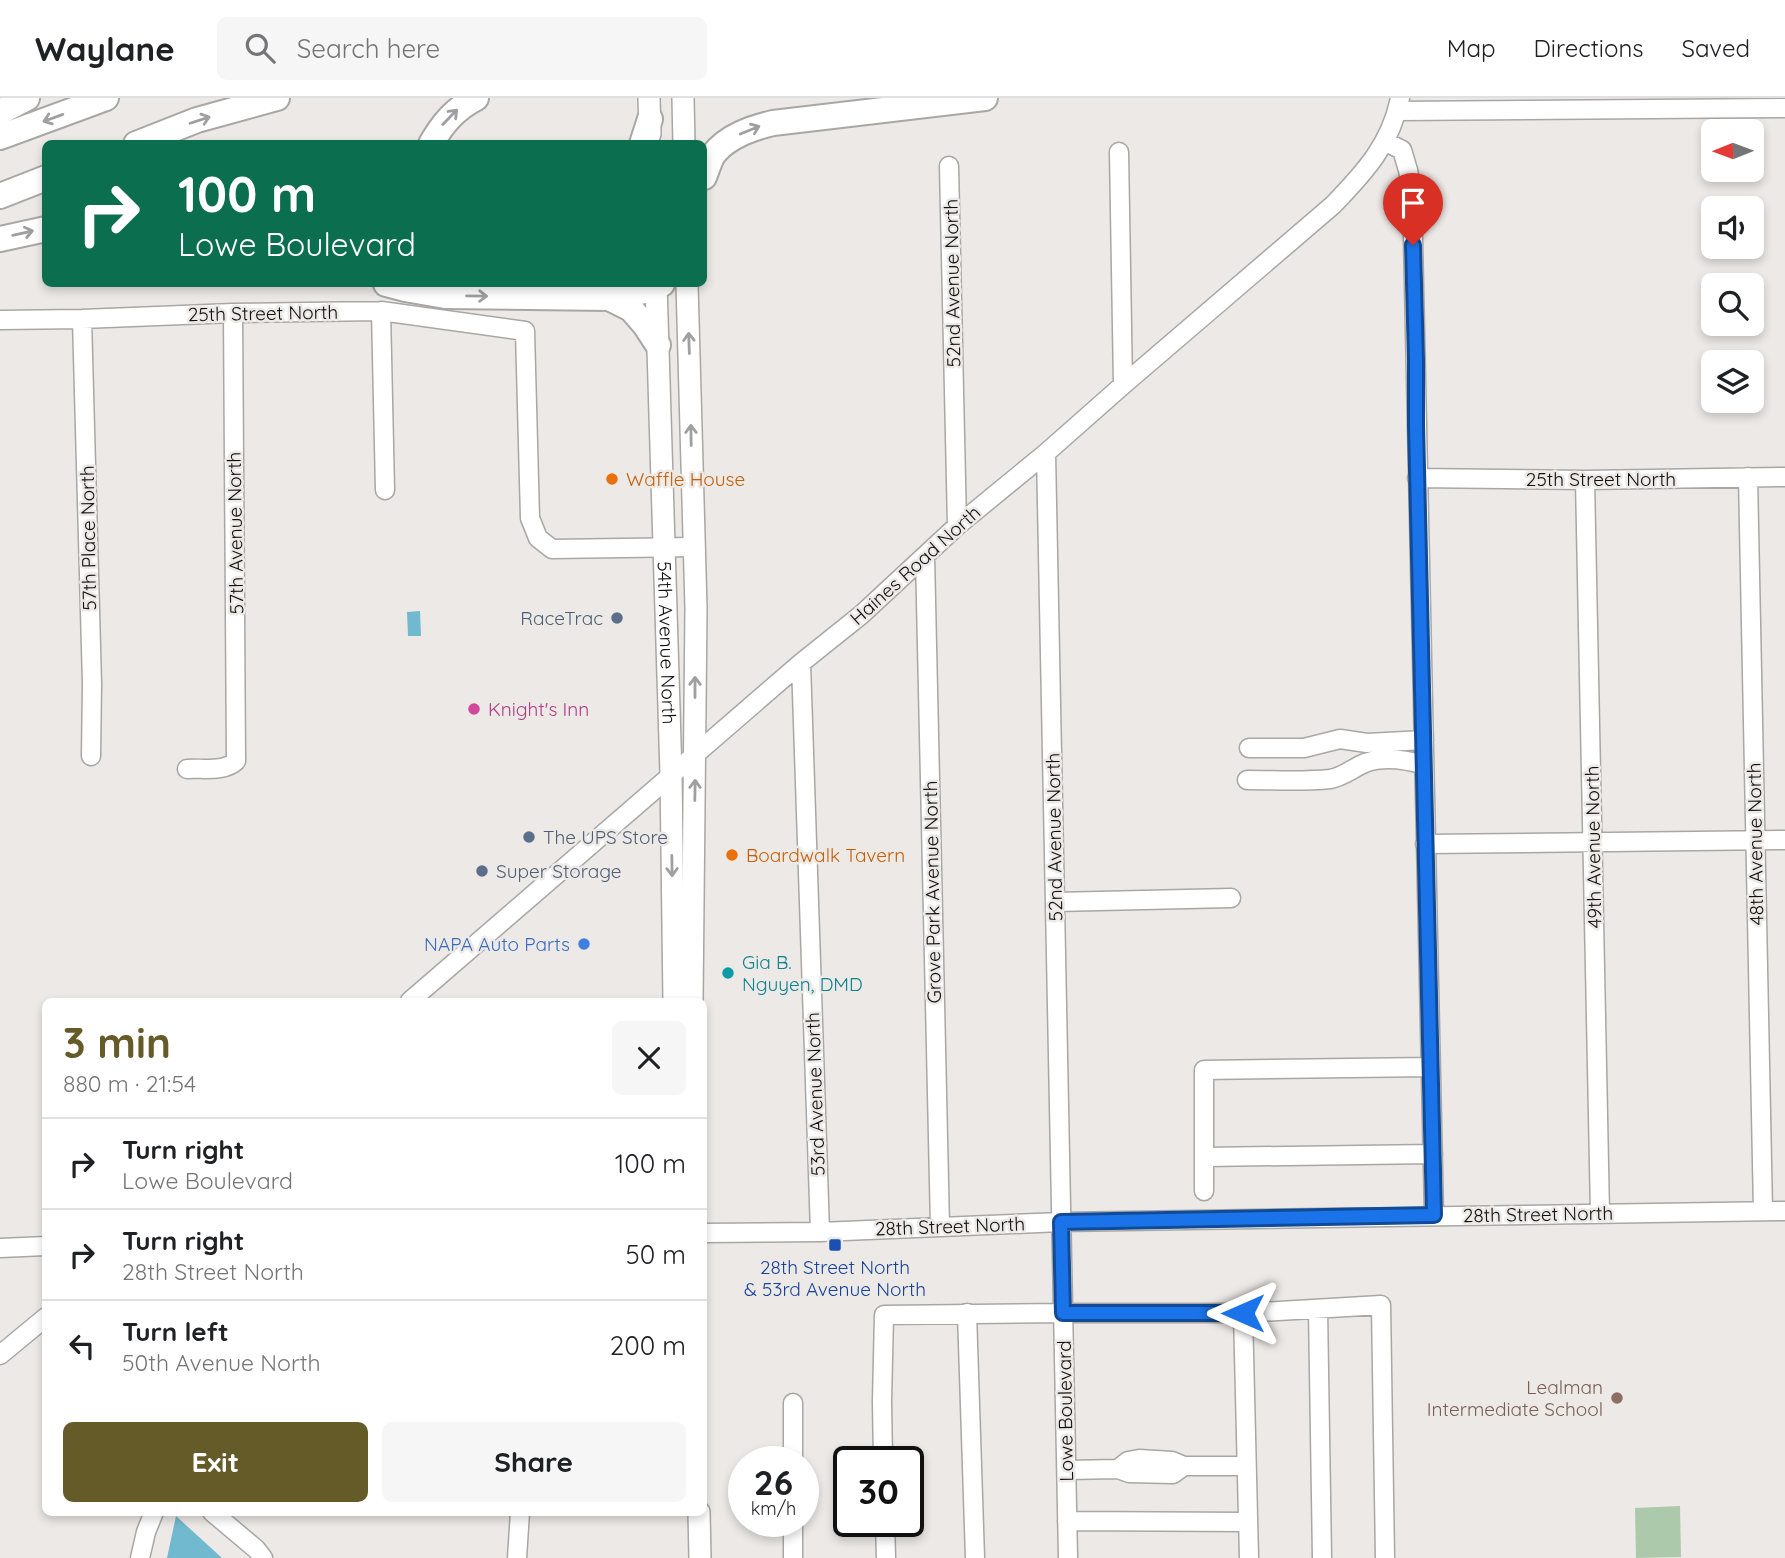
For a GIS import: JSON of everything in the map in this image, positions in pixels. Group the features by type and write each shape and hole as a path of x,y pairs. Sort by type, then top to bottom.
{"highway":[{"path":"0,112 27,98"},
{"path":"0,137 106,98"},
{"path":"146,140 197,120 277,98"},
{"path":"434,140 449,117 476,98"},
{"path":"707,170 713,155 724,144 752,128 773,123 985,98"},
{"path":"643,140 650,120"},
{"path":"0,196 42,180"},
{"path":"0,239 42,230"},
{"path":"397,287 445,296 609,298 655,287"},
{"path":"609,298 631,309 658,345"}],"main road":[{"path":"683,108 684,140"},
{"name":"54th Avenue North","path":"658,287 674,998"},
{"name":"54th Avenue North","path":"687,287 694,547 692,998"},
{"path":"699,1516 700,1558"}],"street":[{"path":"1399,105 1785,108"},
{"name":"Haines Road North","path":"413,998 671,774 861,615 957,526 1046,453 1333,205 1362,175 1386,142 1399,105"},
{"path":"1386,142 1402,150 1412,192 1434,1215"},
{"path":"1119,152 1123,385"},
{"name":"52nd Avenue North","path":"949,166 957,526"},
{"path":"381,311 385,490"},
{"name":"25th Street North","path":"0,320 381,311 525,331 530,518 538,538 552,549 664,548"},
{"name":"57th Avenue North","path":"187,769 223,768 236,761 237,753 233,313"},
{"name":"57th Place North","path":"82,319 92,684 91,756"},
{"name":"52nd Avenue North","path":"1046,453 1061,1222"},
{"name":"48th Avenue North","path":"1748,477 1763,1211"},
{"name":"25th Street North","path":"1417,478 1584,480 1785,477"},
{"name":"49th Avenue North","path":"1584,480 1600,1213"},
{"path":"664,548 694,547"},
{"name":"Grove Park Avenue North","path":"925,556 940,1227"},
{"name":"53rd Avenue North","path":"801,663 820,1232"},
{"path":"1249,748 1304,748 1340,739 1367,743 1424,740"},
{"path":"1247,780 1332,778 1348,773 1364,763 1382,759 1404,759 1424,765"},
{"path":"1426,844 1785,840"},
{"path":"1055,902 1231,898"},
{"path":"1204,1191 1204,1070 1430,1067"},
{"path":"1203,1157 1433,1154"},
{"name":"28th Street North","path":"707,1233 820,1232 1061,1222 1785,1211"},
{"name":"Lowe Boulevard","path":"1061,1222 1068,1558"},
{"path":"0,1248 42,1246"},
{"path":"882,1446 884,1315 1243,1313 1381,1305 1385,1558"},
{"path":"1318,1309 1322,1558"},
{"path":"967,1313 975,1558"},
{"path":"1243,1313 1249,1558"},
{"path":"0,1355 42,1324"},
{"path":"793,1403 793,1446"},
{"path":"1067,1470 1118,1469 1128,1461 1139,1459 1172,1461 1184,1466 1246,1466"},
{"path":"140,1558 152,1516"},
{"path":"217,1516 263,1558"},
{"path":"517,1558 519,1516"},
{"path":"1067,1521 1248,1522"},
{"path":"793,1537 793,1558"},
{"path":"885,1537 886,1558"}],"green space":[{"path":"1680,1506 1681,1557 1636,1558 1635,1508"}],"water":[{"path":"420,611 421,636 408,636 407,612"},
{"path":"176,1516 222,1558 167,1558"}],"place":[{"name":"Waffle House","path":"612,479"},
{"name":"RaceTrac","path":"617,618"},
{"name":"Knight's Inn","path":"474,709"},
{"name":"The UPS Store","path":"529,837"},
{"name":"Boardwalk Tavern","path":"732,855"},
{"name":"Super Storage","path":"482,871"},
{"name":"NAPA Auto Parts","path":"584,944"},
{"name":"Gia B. Nguyen, DMD","path":"728,973"},
{"name":"28th Street North & 53rd Avenue North","path":"835,1245"},
{"name":"Lealman Intermediate School","path":"1617,1398"}],"route":[{"path":"1243,1313 1063,1313 1061,1222 1434,1215 1413,245"}]}
